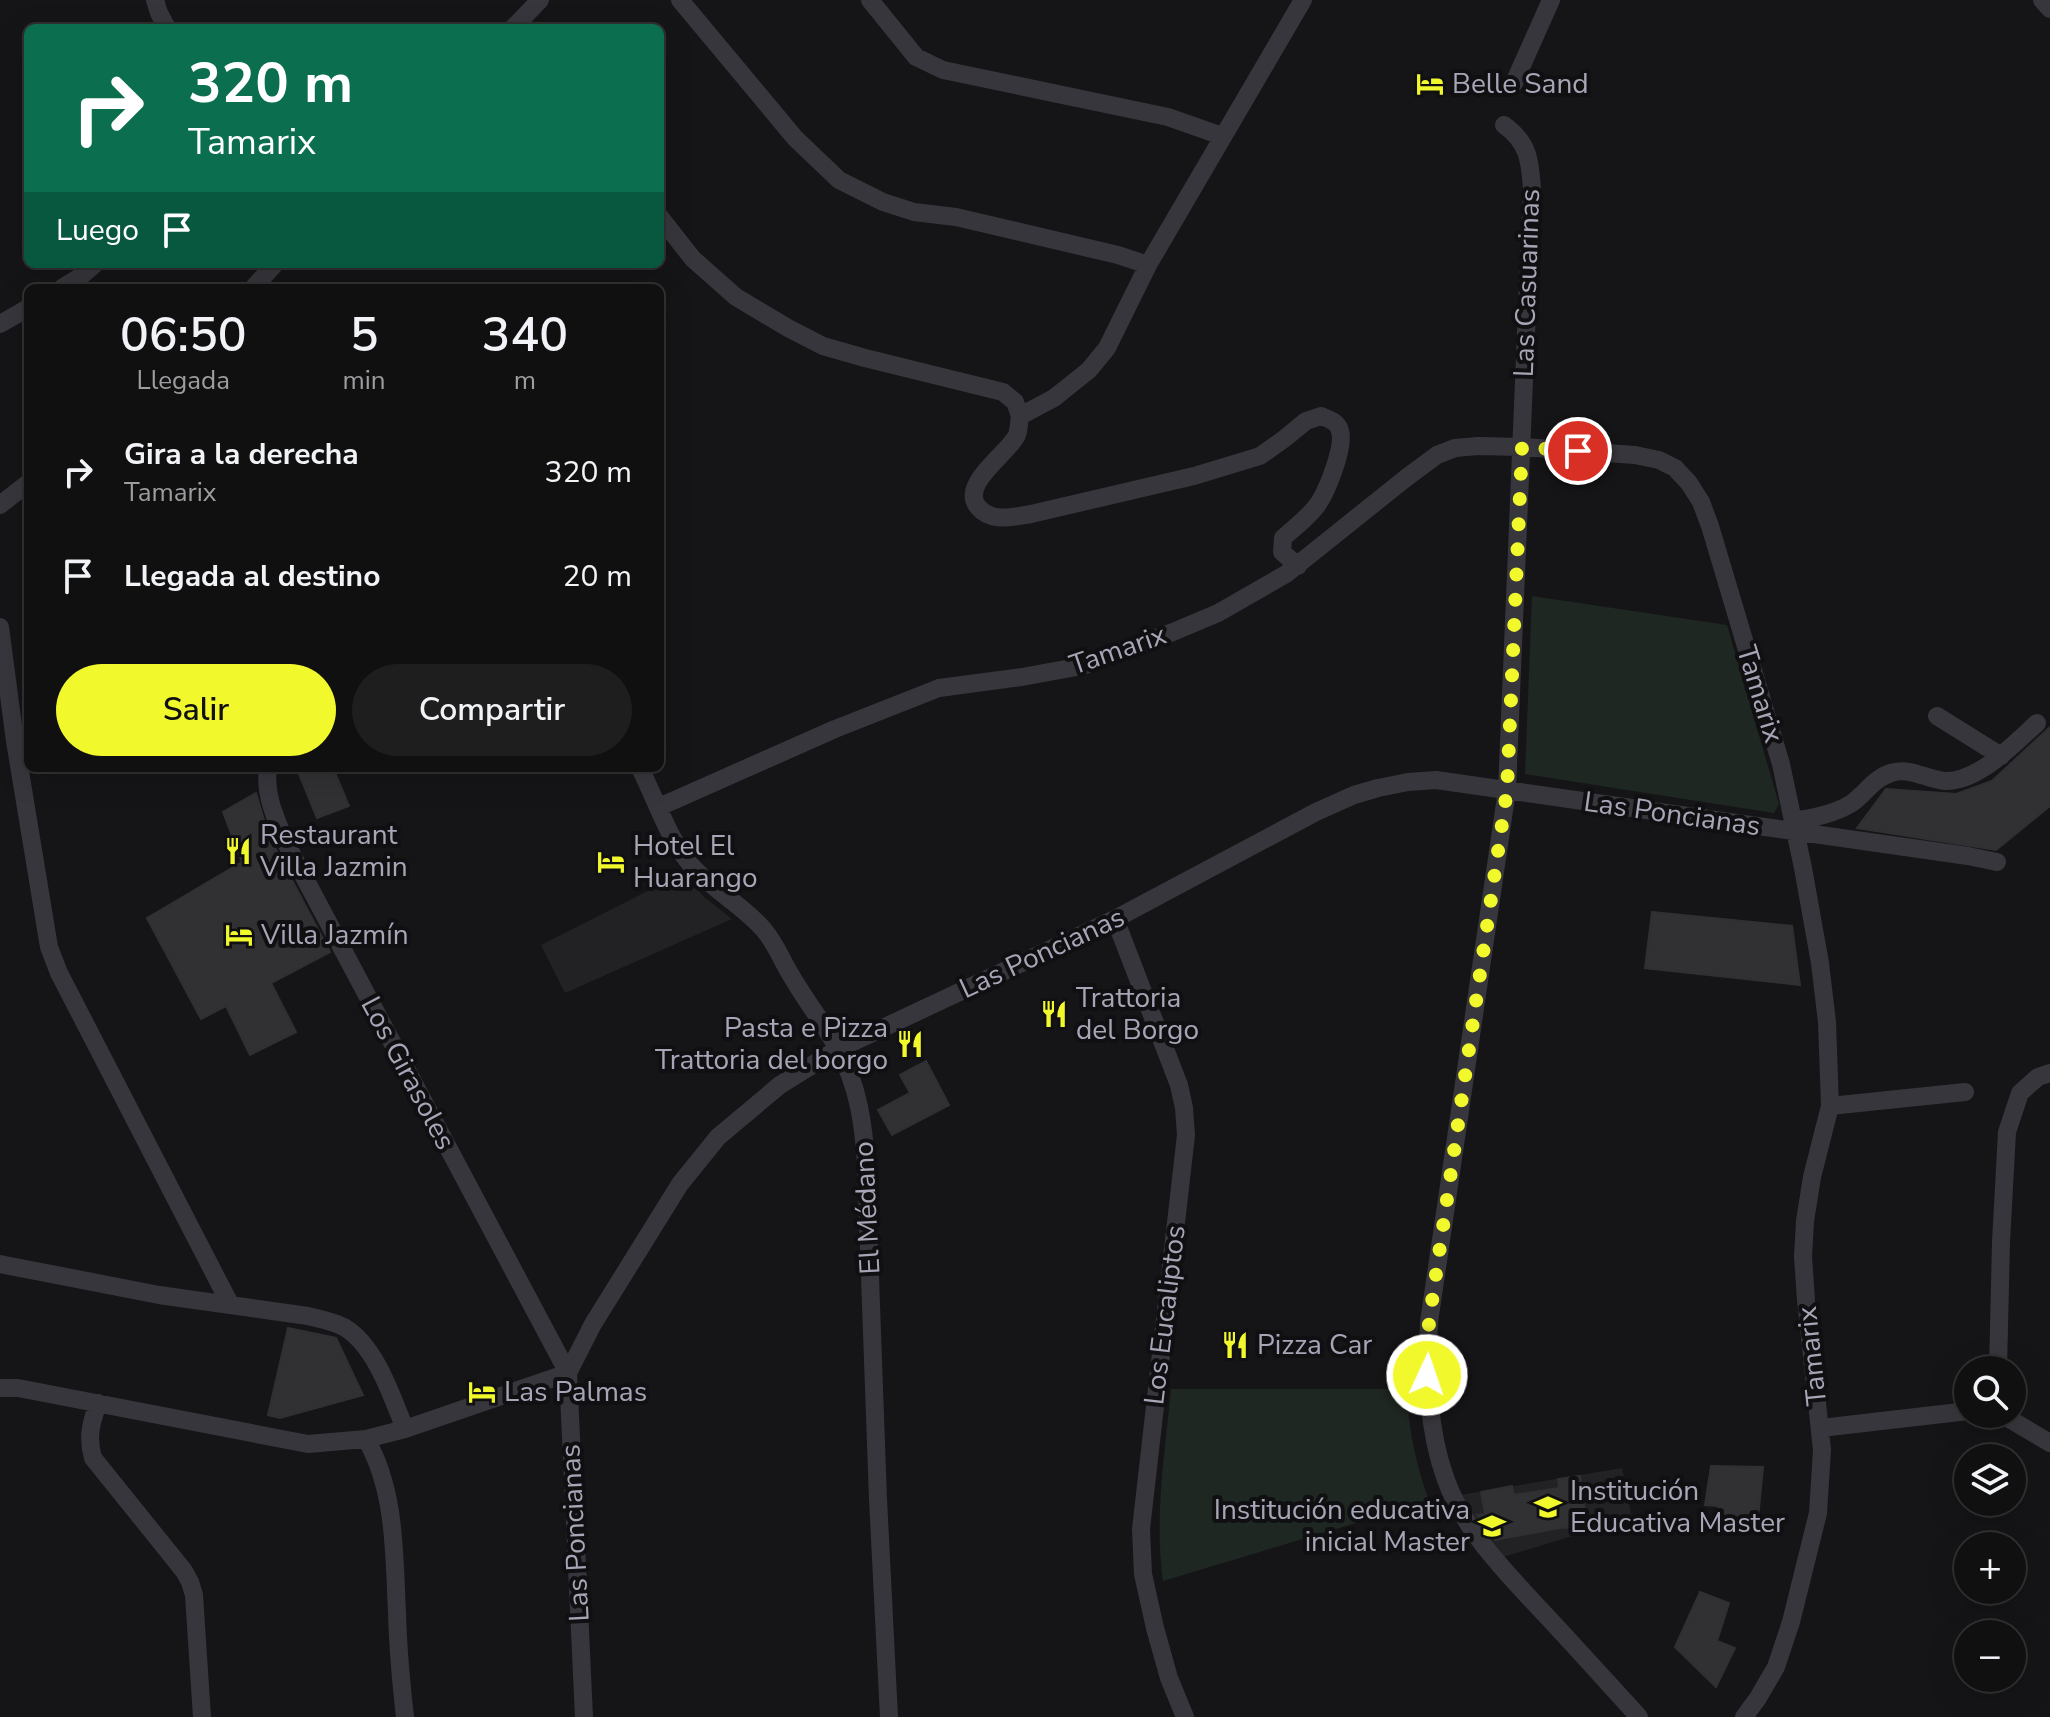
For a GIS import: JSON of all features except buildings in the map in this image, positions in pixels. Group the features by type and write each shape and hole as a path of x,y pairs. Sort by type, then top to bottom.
{"street":[{"path":"155,0 165,24"},
{"path":"517,24 540,0"},
{"path":"680,0 795,138 839,180 883,202 914,212 956,217 1118,255 1148,265"},
{"path":"870,0 916,57 943,70 1168,117 1222,136"},
{"path":"1020,416 1054,398 1089,370 1107,348 1148,265 1303,0"},
{"path":"1514,83 1551,0"},
{"path":"2042,0 2050,9"},
{"name":"Las Casuarinas","path":"1504,125 1525,146 1532,189 1507,790 1429,1322 1427,1375 1430,1416 1446,1481 1460,1510 1479,1538 1506,1572 1639,1717"},
{"path":"664,222 693,259 736,297 823,346 1003,392 1015,402 1020,416 1017,435 973,492 975,504 988,516 1009,518 1031,514 1194,476 1260,456 1306,421 1321,416 1333,421 1340,430 1340,445 1328,489 1315,508 1283,538 1281,545 1282,552 1298,566"},
{"path":"69,284 90,268"},
{"path":"257,284 271,268"},
{"path":"0,324 24,310"},
{"name":"Tamarix","path":"659,807 835,729 939,688 1082,666 1218,613 1298,566 1437,455 1455,448 1522,447 1635,455 1659,460 1675,468 1701,502 1710,526 1781,764 1820,963 1827,1022 1830,1106 1812,1177 1803,1257 1821,1428 1818,1513 1791,1622 1776,1667 1744,1717"},
{"path":"0,505 24,486"},
{"path":"0,627 8,738 49,947 59,973 230,1304"},
{"path":"1937,716 2001,756"},
{"path":"1794,826 1852,803 1886,775 1910,771 1944,781 1975,772 2001,756 2037,723"},
{"name":"Los Girasoles","path":"267,772 269,796 286,843 568,1373"},
{"name":"El Médano","path":"642,772 677,846 690,864 762,928 777,948 791,976 838,1049 860,1110 865,1136 878,1514 889,1717"},
{"name":"Las Poncianas","path":"584,1717 568,1373 601,1311 698,1160 718,1137 780,1085 838,1049 1115,919 1316,812 1354,795 1408,782 1436,780 1794,826 1997,862"},
{"name":"Los Eucaliptos","path":"1115,919 1172,1064 1184,1108 1186,1135 1141,1529 1143,1574 1155,1628 1169,1678 1185,1717"},
{"path":"1998,1356 2007,1132 2020,1093 2038,1077 2050,1073"},
{"path":"1830,1106 1965,1092"},
{"path":"0,1264 159,1295 332,1321 347,1329 370,1354 387,1383 405,1429"},
{"path":"0,1388 18,1388 308,1444 366,1439 405,1429 568,1373"},
{"path":"98,1403 90,1427 89,1442 93,1458 190,1582 194,1595 202,1717"},
{"path":"1821,1428 1954,1413"},
{"path":"2025,1428 2050,1443"},
{"path":"366,1439 376,1457 390,1512 405,1717"},
{"path":"876,1717 888,1694"}],"shaded area":[{"path":"1532,596 1727,625 1779,804 1774,813 1525,774"},
{"path":"683,873 703,896 732,919 565,993 541,945"},
{"path":"1171,1389 1407,1389 1414,1446 1429,1501 1163,1581 1160,1509"},
{"name":"Institución Educativa Master","path":"1622,1468 1632,1518 1500,1558 1460,1495"}],"place":[{"name":"Belle Sand","path":"1430,84"},
{"name":"Restaurant Villa Jazmin","path":"238,851"},
{"name":"Hotel El Huarango","path":"611,862"},
{"name":"Villa Jazmín","path":"239,935"},
{"name":"Trattoria del Borgo","path":"1054,1014"},
{"name":"Pasta e Pizza Trattoria del borgo","path":"910,1044"},
{"name":"Pizza Car","path":"1235,1345"},
{"name":"Las Palmas","path":"482,1392"},
{"name":"Institución Educativa Master","path":"1548,1507"},
{"name":"Institución educativa inicial Master","path":"1492,1526"}],"route":[{"path":"1427,1375 1429,1322 1507,790 1522,447 1578,451"}]}
